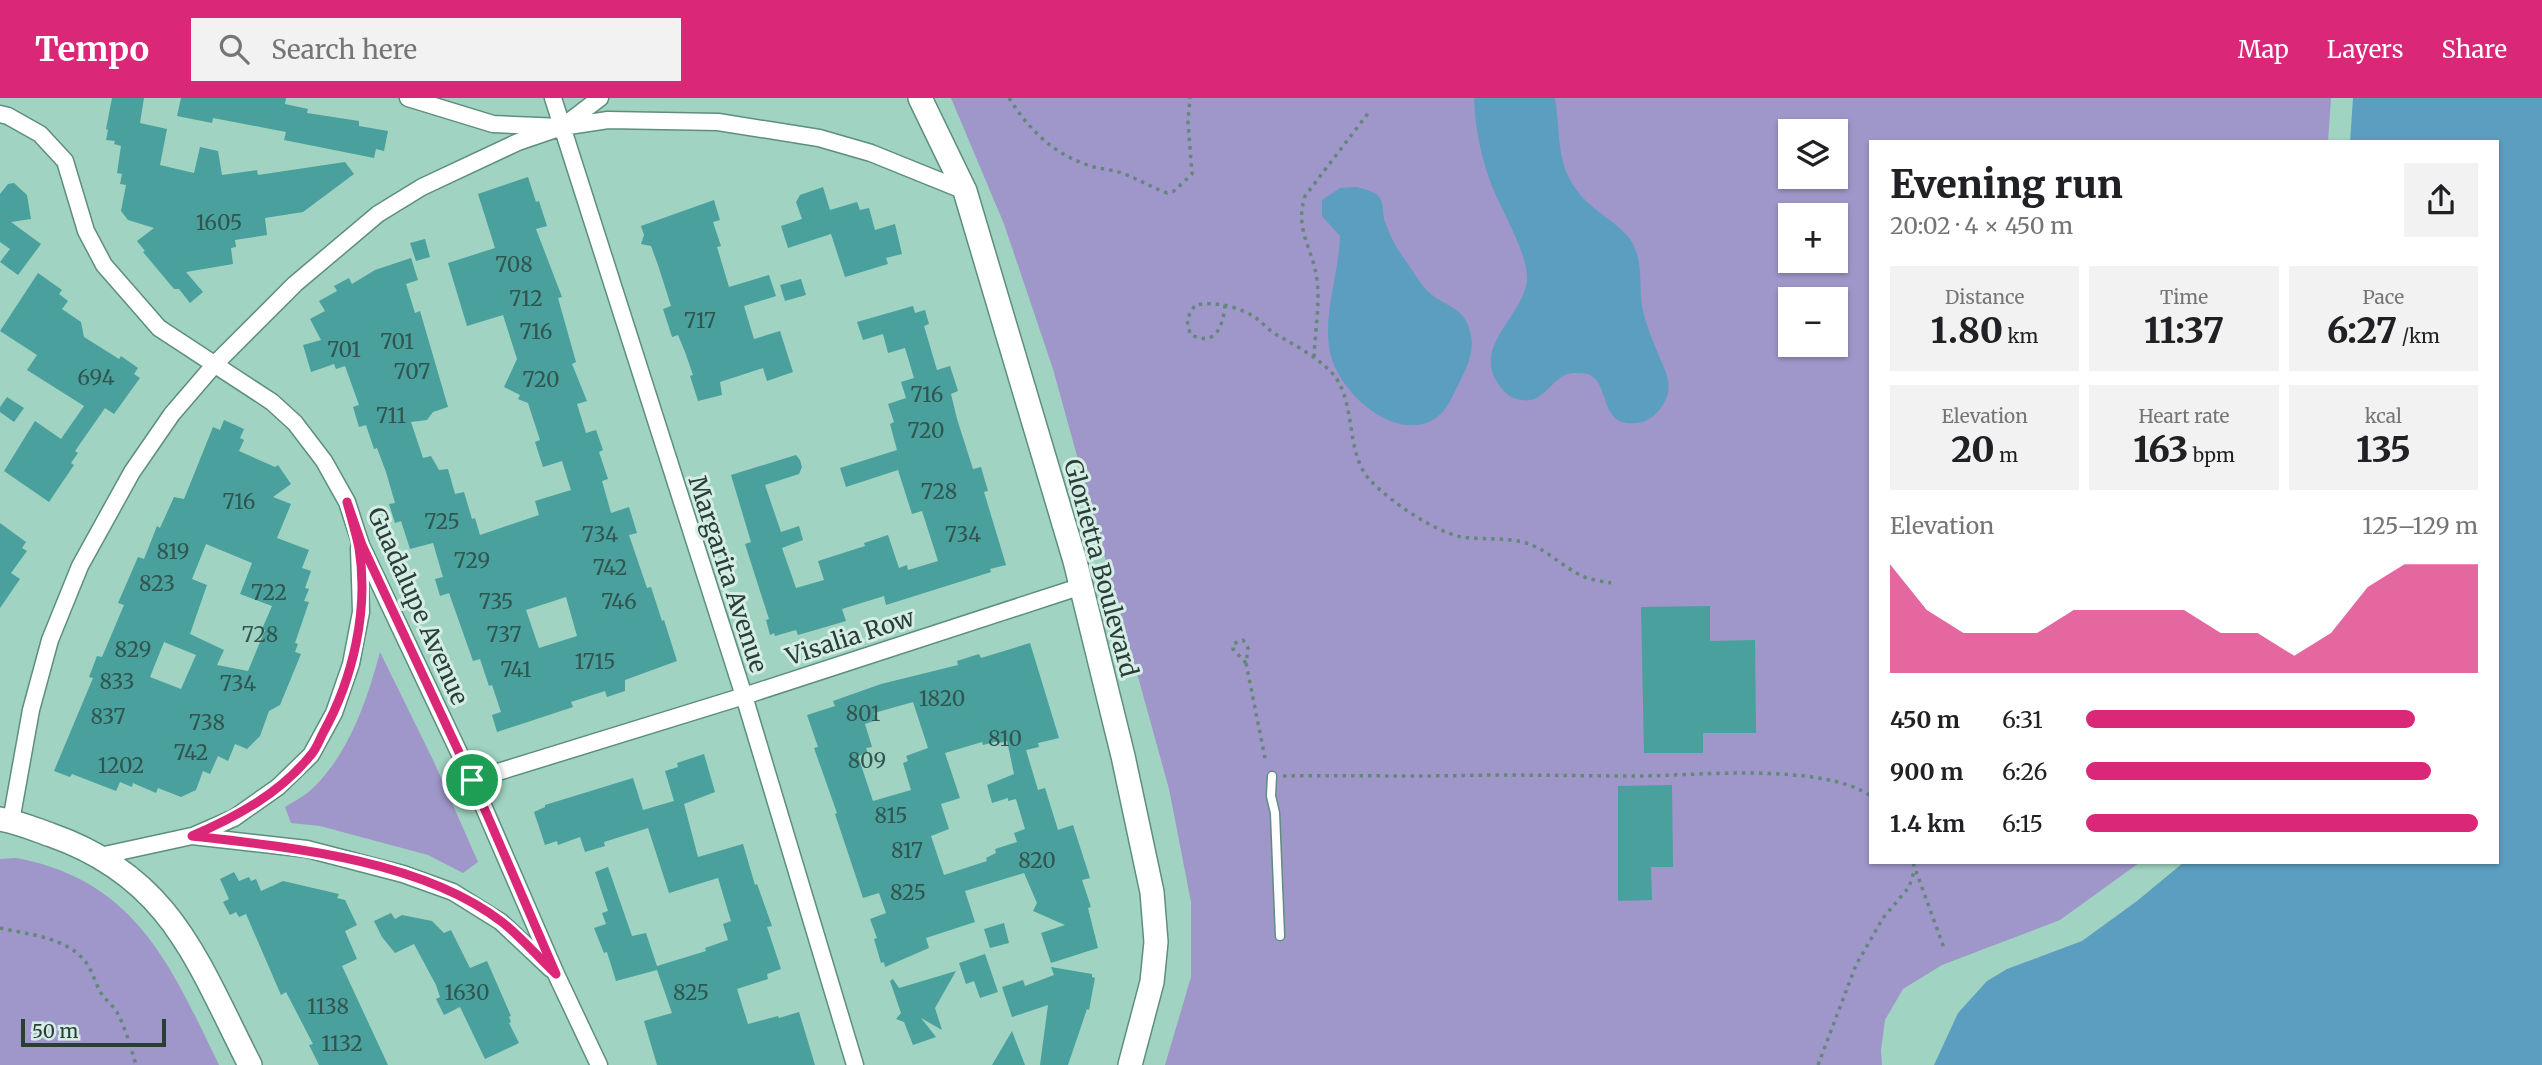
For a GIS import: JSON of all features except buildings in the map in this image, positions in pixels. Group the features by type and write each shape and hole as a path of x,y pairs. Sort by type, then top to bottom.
{"street":[{"path":"408,98 493,124 562,127 600,98"},
{"name":"Margarita Avenue","path":"553,98 744,696 855,1065"},
{"name":"Glorietta Boulevard","path":"920,98 965,191 1082,586 1123,756 1152,892 1156,942 1152,982 1130,1065"},
{"name":"Guadalupe Avenue","path":"0,114 40,134 65,161 86,230 104,265 159,328 272,402 295,423 324,461 347,502 362,545 472,780 556,974 599,1065"},
{"path":"250,1065 189,945 165,911 136,881 100,856 64,839 6,820 50,640 79,566 132,472 172,414 215,364 295,284 378,214 422,187 518,142 562,127 608,120 719,122 819,138 871,152 965,191"},
{"path":"100,856 192,836 234,818 278,787 311,755 334,713 351,664 362,612 359,549 347,502"},
{"name":"Visalia Row","path":"472,780 744,696 1082,586"},
{"path":"192,836 307,849 403,874 453,892 501,922 556,974"}],"lane":[{"path":"1272,776 1280,936"}],"path":[{"path":"1009,98 1023,119 1042,139 1060,152 1167,193 1174,191 1192,174 1188,121 1191,98"},
{"path":"1314,357 1317,283 1311,253 1303,237 1301,209 1305,196 1369,112"},
{"path":"1225,305 1223,321 1214,336 1205,339 1190,334 1187,318 1195,305 1225,305 1255,317 1273,333 1314,357 1336,378 1349,411 1356,449 1369,478 1419,520 1439,531 1460,536 1526,543 1582,577 1611,583"},
{"path":"1246,663 1233,649 1233,644 1243,640 1248,648 1246,663 1265,760 1272,776 1347,774 1441,778 1780,775 1833,780 1869,795"},
{"path":"1913,864 1944,948"},
{"path":"1818,1065 1857,965 1883,918 1909,887 1915,869"},
{"path":"0,928 17,934 34,934 58,942 84,959 102,995 118,1014 136,1065"}],"shaded area":[{"path":"951,98 2331,98 2328,140 1869,140 1869,864 2138,864 2060,920 1942,965 1903,989 1885,1020 1882,1065 1165,1065 1191,977 1191,902 1169,789 1053,369 1004,224"},
{"path":"380,652 434,762 478,862 463,873 428,855 320,826 291,823 285,807 313,788 326,774 347,742 363,707"},
{"path":"16,858 57,869 92,886 120,907 144,933 165,962 219,1065 0,1065 0,859"}],"water":[{"path":"1474,98 1555,98 1562,158 1572,183 1594,208 1625,234 1636,251 1643,312 1669,384 1664,403 1648,420 1624,422 1615,417 1609,410 1598,382 1581,373 1567,374 1540,396 1528,400 1509,396 1493,375 1491,361 1494,347 1524,294 1527,280 1520,247 1486,169"},
{"path":"2353,98 2542,98 2542,1065 1934,1065 1958,1013 1987,981 2007,969 2082,941 2182,864 2499,864 2499,140 2350,140"},
{"path":"1356,187 1372,192 1380,198 1392,239 1416,277 1432,295 1461,315 1468,325 1472,347 1467,367 1448,404 1440,415 1429,422 1413,425 1396,423 1380,416 1365,406 1352,392 1333,362 1329,347 1328,319 1340,236 1322,216 1322,200 1340,188"}],"route":[{"path":"347,502 362,545 472,780 556,974 501,922 453,892 403,874 307,849 192,836 234,818 278,787 311,755 334,713 351,664 362,612 359,549 347,502"}]}
